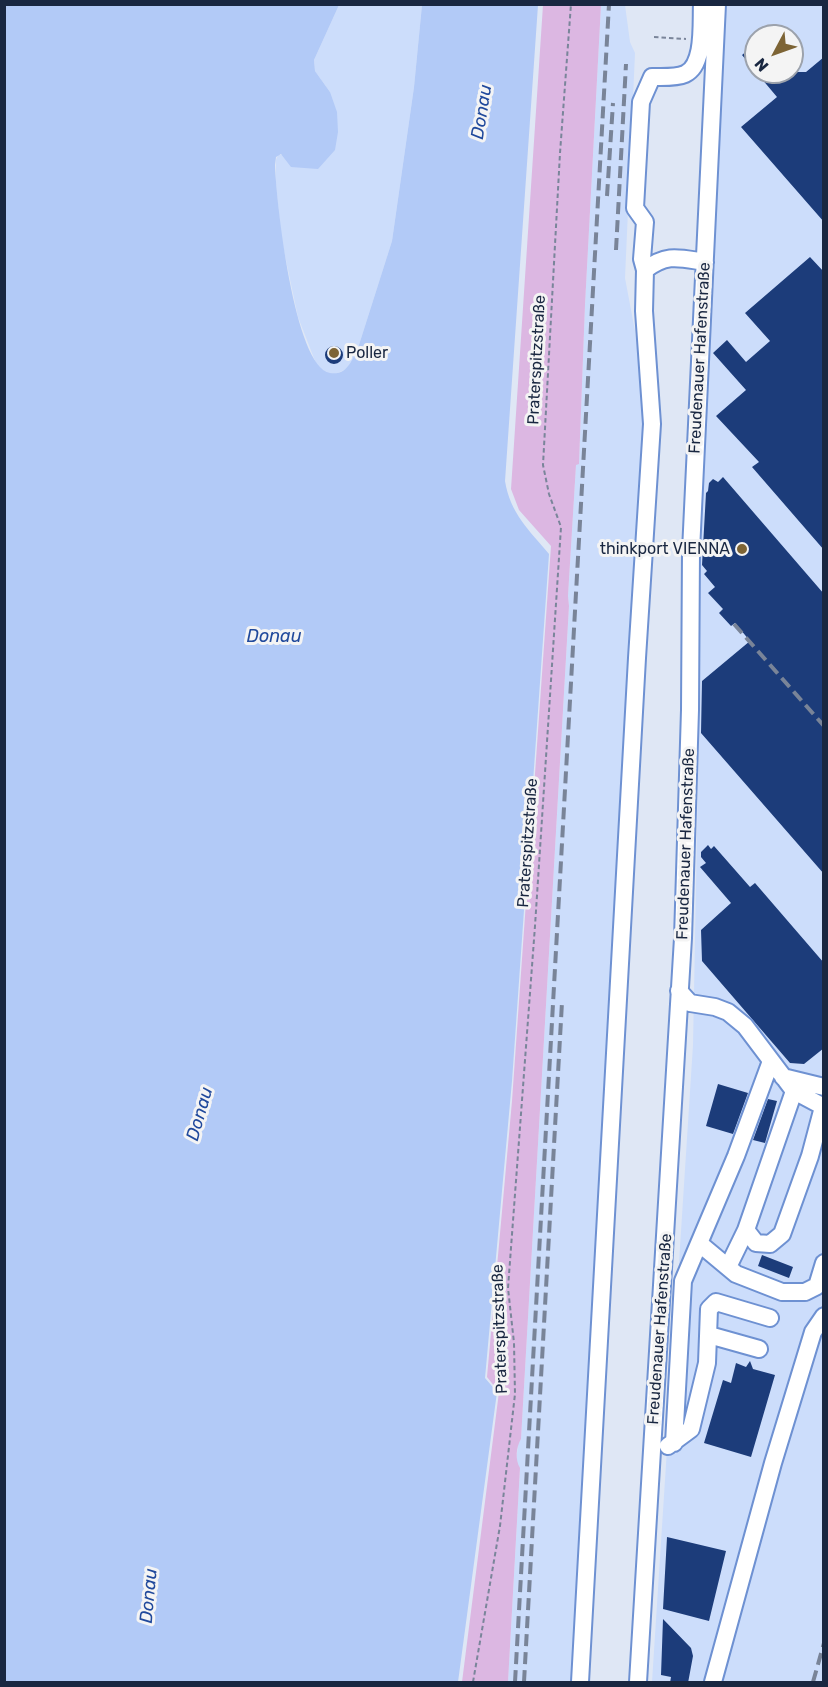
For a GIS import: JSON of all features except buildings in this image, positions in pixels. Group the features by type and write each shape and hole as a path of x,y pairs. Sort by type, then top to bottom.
{"street":[{"path":"580,1683 652,424 644,311 645,270 642,259 645,222 635,208 641,102 652,78 685,74 695,66 699,58 702,4"},
{"name":"Freudenauer Hafenstraße","path":"638,1683 683,938 690,722 691,551 717,4"},
{"path":"645,270 671,256 705,262"},
{"path":"679,991 690,1002 728,1012 745,1026 794,1091 823,1107 810,1156 782,1234 770,1244 756,1243 746,1230"},
{"path":"674,1443 683,1281 736,1156 771,1061"},
{"path":"783,1077 824,1088"},
{"path":"728,1267 746,1230 794,1091"},
{"path":"700,1244 736,1274 782,1292 805,1292 817,1286 824,1263"},
{"path":"652,1456 674,1443 691,1429 707,1363 709,1309 716,1302 770,1318"},
{"path":"713,1683 773,1463 813,1332 824,1316"},
{"path":"708,1335 759,1349"},
{"path":"654,1426 674,1443"}],"path":[{"name":"Praterspitzstraße","path":"473,1683 500,1526 515,1394 514,1343 508,1288 535,927 561,527 549,494 543,465 560,153 571,4"},
{"path":"654,37 700,40"}],"shaded area":[{"path":"339,5 422,5 414,87 392,241 358,348 351,364 336,374 327,373 317,366 298,317 281,237 276,160 278,155 283,155 330,92 315,71 314,60"},
{"path":"543,5 601,5 579,464 576,465 568,596 521,1439 517,1454 520,1468 508,1682 462,1682 499,1392 487,1377 512,1101 551,546 519,510 511,489"},
{"path":"601,5 625,5 630,42 635,53 625,278 635,331 645,412 575,1682 508,1682 520,1469 516,1463 518,1444 521,1439 568,596 576,464 579,464"},
{"path":"725,5 823,5 823,1682 652,1682 693,1045 699,727 698,560"}],"water":[{"name":"Donau","path":"5,4 339,5 314,60 315,71 330,92 337,112 338,132 335,150 318,169 291,167 281,154 276,157 275,165 283,244 297,314 306,343 317,364 330,373 345,370 358,348 392,241 414,87 422,5 538,5 505,481 516,512 549,554 512,1081 485,1378 497,1392 458,1682 5,1682"}],"railway":[{"path":"515,1682 609,4"},
{"path":"616,250 626,64"},
{"path":"607,196 613,103"},
{"path":"734,624 824,726"},
{"path":"524,1682 562,1002"},
{"path":"813,1682 824,1643"}],"place":[{"name":"Poller","path":"334,353"},
{"name":"thinkport VIENNA","path":"742,549"}]}
